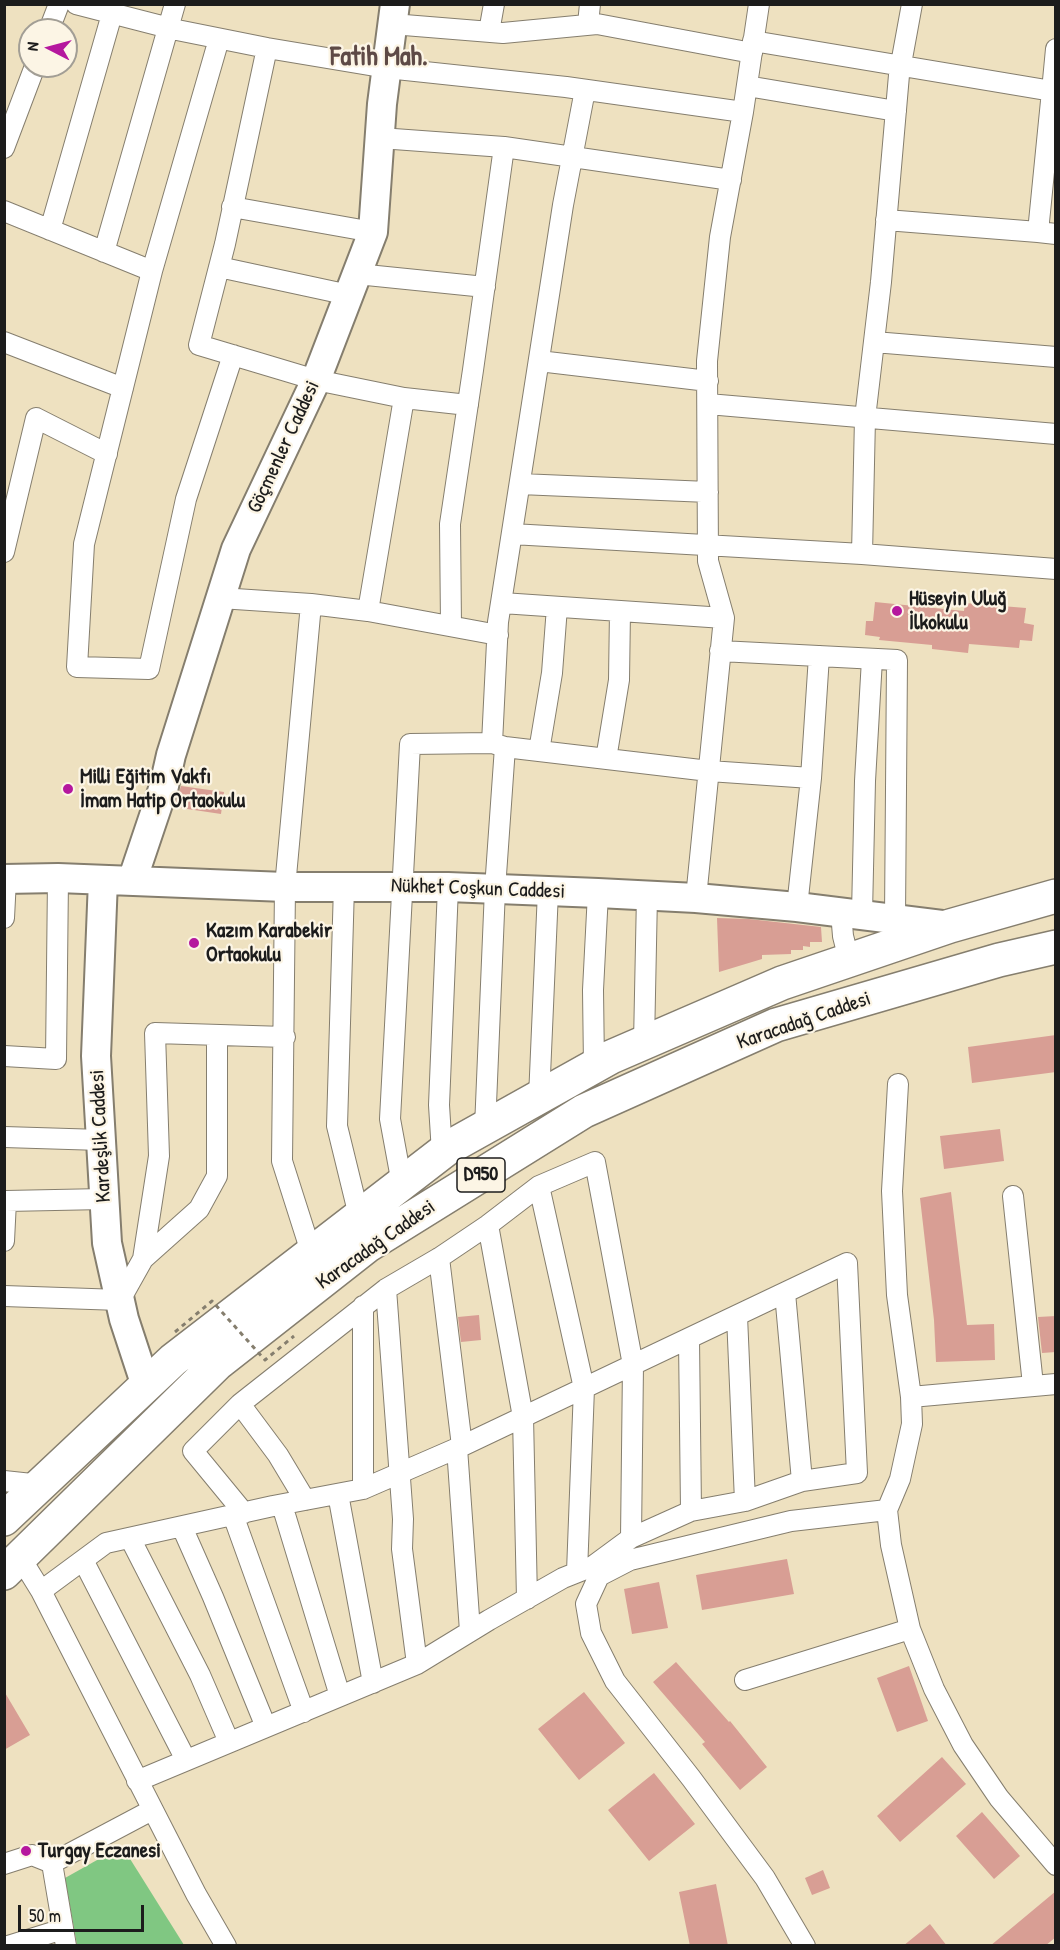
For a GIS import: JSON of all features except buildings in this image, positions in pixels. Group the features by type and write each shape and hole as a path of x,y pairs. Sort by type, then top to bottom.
{"highway":[{"name":"Karacadağ Caddesi","path":"4,1519 173,1360 442,1153 484,1128 594,1066 782,983 950,926 1056,896"},
{"name":"Karacadağ Caddesi","path":"12,1565 218,1363 368,1246 584,1111 776,1025 999,960 1056,947"}],"street":[{"path":"76,4 219,39 387,68 585,90 743,112"},
{"path":"104,252 175,4"},
{"path":"489,32 494,4"},
{"path":"588,24 590,4"},
{"path":"696,898 724,618 708,561 707,361 720,237 743,112 759,4"},
{"path":"862,554 865,417 901,65 912,4"},
{"path":"50,230 112,14"},
{"path":"394,14 503,33 597,24 753,47 901,65 1052,91"},
{"name":"Göçmenler Caddesi","path":"132,881 164,786 171,755 236,549 316,380 373,232 380,138 394,14"},
{"path":"219,39 152,272 84,544 77,667 149,669 186,499 233,355"},
{"path":"267,48 219,267 199,345 316,380 404,398 468,405"},
{"path":"886,220 1047,233 1052,91 1056,49"},
{"path":"4,148 31,78"},
{"path":"747,86 896,111"},
{"path":"484,1128 495,889 498,635 539,361 585,90"},
{"path":"380,138 504,147 731,180"},
{"path":"451,626 450,524 504,147"},
{"path":"232,207 373,232"},
{"path":"4,211 152,272"},
{"path":"219,267 353,284 485,287"},
{"path":"4,342 123,388"},
{"path":"874,342 1056,357"},
{"path":"539,361 708,381"},
{"path":"368,611 404,398"},
{"path":"708,404 1056,434"},
{"path":"4,552 36,418 107,454"},
{"path":"520,484 708,492"},
{"path":"512,534 862,554 1056,569"},
{"path":"220,597 368,611 498,635"},
{"path":"502,603 724,618"},
{"path":"311,604 285,887 282,1161 311,1252"},
{"path":"539,751 552,673 557,607"},
{"path":"606,759 619,680 620,611"},
{"path":"720,651 897,660 895,918"},
{"path":"797,907 819,656"},
{"path":"849,960 843,936 852,913 865,781 872,659"},
{"path":"402,1184 390,1119 410,744 498,745 709,771 810,778"},
{"path":"4,1056 56,1059 57,878"},
{"name":"Nükhet Coşkun Caddesi","path":"5,879 57,878 285,887 448,887 598,892 797,907 950,926"},
{"path":"4,918 5,879"},
{"name":"Kardeşlik Caddesi","path":"103,880 96,1056 107,1243 124,1319 146,1386"},
{"path":"344,886 337,1126 358,1216"},
{"path":"442,1153 440,1105 448,887"},
{"path":"539,1098 548,891"},
{"path":"594,1066 593,990 598,892"},
{"path":"644,1042 647,895"},
{"path":"143,1259 159,1156 155,1033 285,1037"},
{"path":"4,1296 120,1300 143,1259 199,1209 217,1176 218,1035"},
{"path":"898,1084 892,1191 897,1295 911,1397 912,1424 900,1479 887,1510 891,1545 910,1629 934,1689 963,1745 999,1798 1056,1865"},
{"path":"4,1137 101,1140"},
{"path":"304,1712 238,1514 193,1451 240,1404 386,1289 439,1258 488,1225 539,1186 595,1161 633,1365 632,1538"},
{"path":"539,1186 584,1388 577,1572"},
{"path":"1013,1196 1033,1385"},
{"path":"4,1241 6,1201 104,1199"},
{"path":"488,1225 523,1417 527,1599"},
{"path":"439,1258 460,1447 463,1544 470,1631"},
{"path":"40,1591 106,1543 363,1489 460,1447 848,1263 857,1473 802,1481 745,1500 691,1511 632,1538 592,1566 470,1631 417,1665 137,1781"},
{"path":"386,1289 403,1519 402,1548 417,1665"},
{"path":"785,1293 802,1481"},
{"path":"363,1306 363,1489"},
{"path":"737,1316 745,1500"},
{"path":"689,1339 691,1511"},
{"path":"911,1397 1056,1384"},
{"path":"240,1404 278,1455 305,1500"},
{"path":"4,1481 41,1485"},
{"path":"338,1494 373,1683"},
{"path":"282,1505 340,1696"},
{"path":"805,1946 765,1878 615,1681 591,1633 586,1604 599,1576 630,1560 791,1521 887,1510"},
{"path":"182,1527 266,1728"},
{"path":"130,1538 200,1675 229,1743"},
{"path":"83,1560 186,1760"},
{"path":"12,1565 40,1591 196,1894 226,1946"},
{"path":"745,1680 910,1629"},
{"path":"4,1864 32,1855 52,1863 152,1810"},
{"path":"8,1946 64,1937 52,1863"}],"path":[{"path":"175,1332 212,1301 265,1360 294,1336"}],"green space":[{"path":"122,1846 184,1945 77,1945 65,1878"}],"place":[{"name":"Hüseyin Uluğ İlkokulu","path":"897,611"},
{"name":"Milli Eğitim Vakfı İmam Hatip Ortaokulu","path":"68,789"},
{"name":"Kazım Karabekir Ortaokulu","path":"194,943"},
{"name":"Turgay Eczanesi","path":"26,1851"}],"district":[{"name":"Fatih Mah.","path":"379,58"}]}
